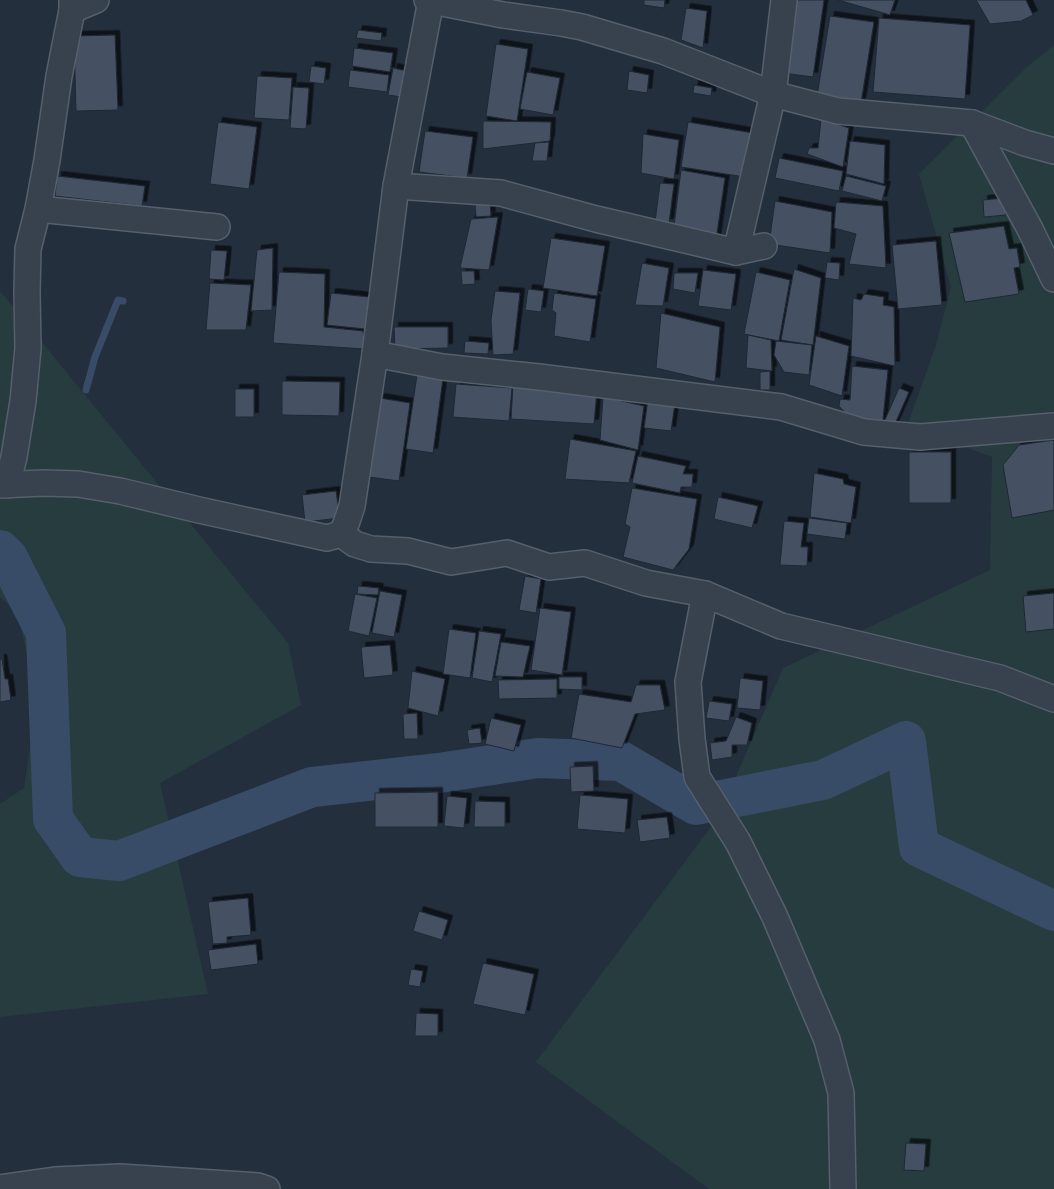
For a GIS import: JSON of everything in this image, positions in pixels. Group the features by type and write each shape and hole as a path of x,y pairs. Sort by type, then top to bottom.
{"street":[{"path":"96,0 72,5 59,76 47,160 38,209 28,248 28,348 23,401 14,457 4,485 78,484 120,491 328,538 341,534 352,506 396,186 429,0 503,15 582,27 663,51 773,94 838,111 972,123 1025,143 1054,151"},
{"path":"736,252 773,94 784,0"},
{"path":"972,123 1030,229 1054,279"},
{"path":"396,186 501,193 596,219 736,252 764,246"},
{"path":"38,209 217,227"},
{"path":"374,354 442,367 781,407 864,432 920,437 1054,426"},
{"path":"341,534 355,544 371,549 408,551 451,562 507,553 549,567 585,563 646,583 705,594 781,626 1000,678 1054,698"},
{"path":"705,594 688,682 697,777 738,842 775,917 827,1040 841,1093 843,1189"},
{"path":"0,1188 55,1180 120,1177 258,1186 268,1189"}],"green space":[{"path":"1054,45 1054,1189 709,1189 536,1062 719,816 783,668 990,570 992,457 907,426 936,345 951,287 919,174 1027,67"},
{"path":"0,291 288,643 301,705 160,783 208,994 0,1017 0,804 24,788 37,700 18,614 0,597"}],"building":[{"path":"644,0 665,0 664,8 644,5"},
{"path":"794,0 824,0 813,77 783,73"},
{"path":"838,0 895,0 890,15"},
{"path":"976,0 1026,0 1033,15 1021,21 990,24"},
{"path":"686,8 707,11 703,48 681,40"},
{"path":"830,16 874,22 861,103 817,96"},
{"path":"879,18 970,25 965,99 873,92"},
{"path":"358,30 382,33 381,41 356,38"},
{"path":"115,35 118,110 76,111 74,36"},
{"path":"496,44 528,49 517,121 486,116"},
{"path":"354,48 393,53 390,72 352,66"},
{"path":"311,66 326,68 324,84 309,82"},
{"path":"393,68 407,71 402,97 388,95"},
{"path":"350,70 389,75 387,92 348,87"},
{"path":"629,71 649,75 647,93 627,90"},
{"path":"527,72 560,78 553,115 520,109"},
{"path":"257,76 292,78 289,120 254,118"},
{"path":"694,85 712,88 711,96 693,93"},
{"path":"293,87 309,88 306,129 290,128"},
{"path":"821,119 849,128 843,167 807,154 809,148 818,148"},
{"path":"483,121 551,122 550,141 483,149"},
{"path":"218,122 257,127 249,189 210,184"},
{"path":"688,122 753,133 745,177 681,167"},
{"path":"425,131 473,137 467,178 419,172"},
{"path":"643,134 679,140 674,179 641,173"},
{"path":"850,141 885,145 884,184 846,174"},
{"path":"549,142 547,161 532,161 535,143"},
{"path":"779,158 843,171 839,191 775,178"},
{"path":"681,170 725,178 716,240 673,234"},
{"path":"57,176 145,186 142,206 55,196"},
{"path":"846,176 886,186 882,201 842,191"},
{"path":"660,183 674,184 669,223 655,222"},
{"path":"1005,198 1006,215 984,217 983,200"},
{"path":"775,201 832,212 830,253 769,244"},
{"path":"490,202 491,216 476,217 475,203"},
{"path":"836,202 883,206 886,268 849,264 856,234 834,228"},
{"path":"498,217 489,270 460,268 471,219"},
{"path":"1004,226 1009,249 1017,248 1020,267 1014,268 1019,294 965,302 949,233"},
{"path":"551,238 605,246 597,296 543,288"},
{"path":"936,241 942,305 898,309 892,245"},
{"path":"273,248 272,310 251,311 257,250"},
{"path":"211,250 227,251 224,280 209,279"},
{"path":"827,262 840,263 839,280 825,278"},
{"path":"642,263 669,268 663,306 635,305"},
{"path":"794,269 821,278 813,345 781,340"},
{"path":"703,270 736,274 731,310 698,306"},
{"path":"461,271 474,271 475,284 462,285"},
{"path":"279,272 325,274 324,327 363,331 365,349 273,343"},
{"path":"756,272 790,280 779,341 744,334"},
{"path":"674,273 698,273 695,293 673,289"},
{"path":"210,283 251,285 246,330 206,330"},
{"path":"528,289 544,291 541,312 525,310"},
{"path":"495,291 520,293 513,354 493,355 491,320"},
{"path":"331,293 369,297 365,329 327,325"},
{"path":"554,293 596,299 590,342 554,336 556,313 552,310"},
{"path":"864,294 884,297 883,305 894,307 895,366 851,356 853,298 861,300"},
{"path":"661,313 720,327 715,382 656,368"},
{"path":"394,327 448,327 448,348 395,349"},
{"path":"748,335 771,340 772,371 746,368"},
{"path":"816,336 849,346 842,396 809,385"},
{"path":"465,341 489,343 488,354 464,353"},
{"path":"776,341 812,345 809,375 784,372 774,355"},
{"path":"852,366 888,370 882,429 847,415 839,406 840,399 850,400"},
{"path":"770,371 770,390 760,390 760,372"},
{"path":"417,375 443,378 433,453 406,449"},
{"path":"282,381 340,382 339,416 282,415"},
{"path":"456,384 512,388 509,421 453,417"},
{"path":"513,384 597,390 594,424 511,419"},
{"path":"899,388 909,392 894,426 884,422"},
{"path":"235,389 254,389 254,417 235,417"},
{"path":"603,397 644,406 638,450 600,440"},
{"path":"380,398 410,403 399,481 369,477"},
{"path":"648,399 675,403 671,431 644,428"},
{"path":"570,439 636,451 629,483 565,479"},
{"path":"1054,440 1054,510 1012,518 1003,465 1019,445"},
{"path":"909,452 951,452 951,503 909,503"},
{"path":"638,456 686,466 683,474 693,474 692,487 681,487 680,493 632,483"},
{"path":"814,473 843,479 844,484 856,487 851,523 810,517"},
{"path":"632,488 697,499 689,549 673,570 623,557 630,527 625,524"},
{"path":"336,491 340,518 305,522 302,495"},
{"path":"718,497 758,506 752,528 714,519"},
{"path":"809,518 847,523 845,539 807,534"},
{"path":"784,521 804,523 801,547 808,547 807,566 780,565"},
{"path":"525,576 541,579 536,613 519,610"},
{"path":"358,586 379,588 378,595 357,594"},
{"path":"380,591 402,595 394,637 372,633"},
{"path":"1054,593 1054,629 1026,632 1023,596"},
{"path":"355,594 377,598 369,636 348,631"},
{"path":"540,608 571,612 562,675 531,670"},
{"path":"449,629 476,633 470,678 443,674"},
{"path":"479,631 501,634 492,682 472,678"},
{"path":"501,642 530,646 523,677 495,676"},
{"path":"390,645 393,675 364,678 361,647"},
{"path":"0,659 2,659 5,679 8,679 11,700 0,702"},
{"path":"412,671 445,679 438,716 408,708"},
{"path":"559,677 582,677 582,690 559,689"},
{"path":"740,678 763,681 760,710 737,708"},
{"path":"557,679 557,698 499,699 498,680"},
{"path":"636,685 660,685 665,710 635,714 622,748 571,738 579,694 631,702"},
{"path":"709,701 732,704 729,721 706,718"},
{"path":"417,713 418,739 404,739 403,714"},
{"path":"736,717 752,723 747,745 732,745 732,757 712,760 710,743 726,741"},
{"path":"491,718 521,725 514,751 485,744"},
{"path":"480,728 482,743 469,744 467,730"},
{"path":"593,766 594,791 571,792 570,767"},
{"path":"438,792 438,827 375,827 375,793"},
{"path":"580,795 628,799 625,833 577,829"},
{"path":"447,796 467,798 464,828 444,826"},
{"path":"475,801 505,802 505,827 474,827"},
{"path":"667,817 670,838 640,842 637,820"},
{"path":"248,898 251,935 227,937 227,943 213,944 208,902"},
{"path":"419,911 448,920 442,940 413,931"},
{"path":"256,944 258,964 211,970 208,950"},
{"path":"483,963 534,974 525,1015 473,1004"},
{"path":"411,969 423,971 420,987 408,985"},
{"path":"416,1013 438,1014 438,1036 415,1036"},
{"path":"906,1143 926,1144 924,1171 904,1170"}],"waterway":[{"path":"86,390 95,357 118,300 123,301"},
{"path":"0,550 8,558 46,633 53,819 80,857 119,861 312,787 439,773 538,758 621,761 696,805 823,780 906,741 919,847 1054,911"}]}
